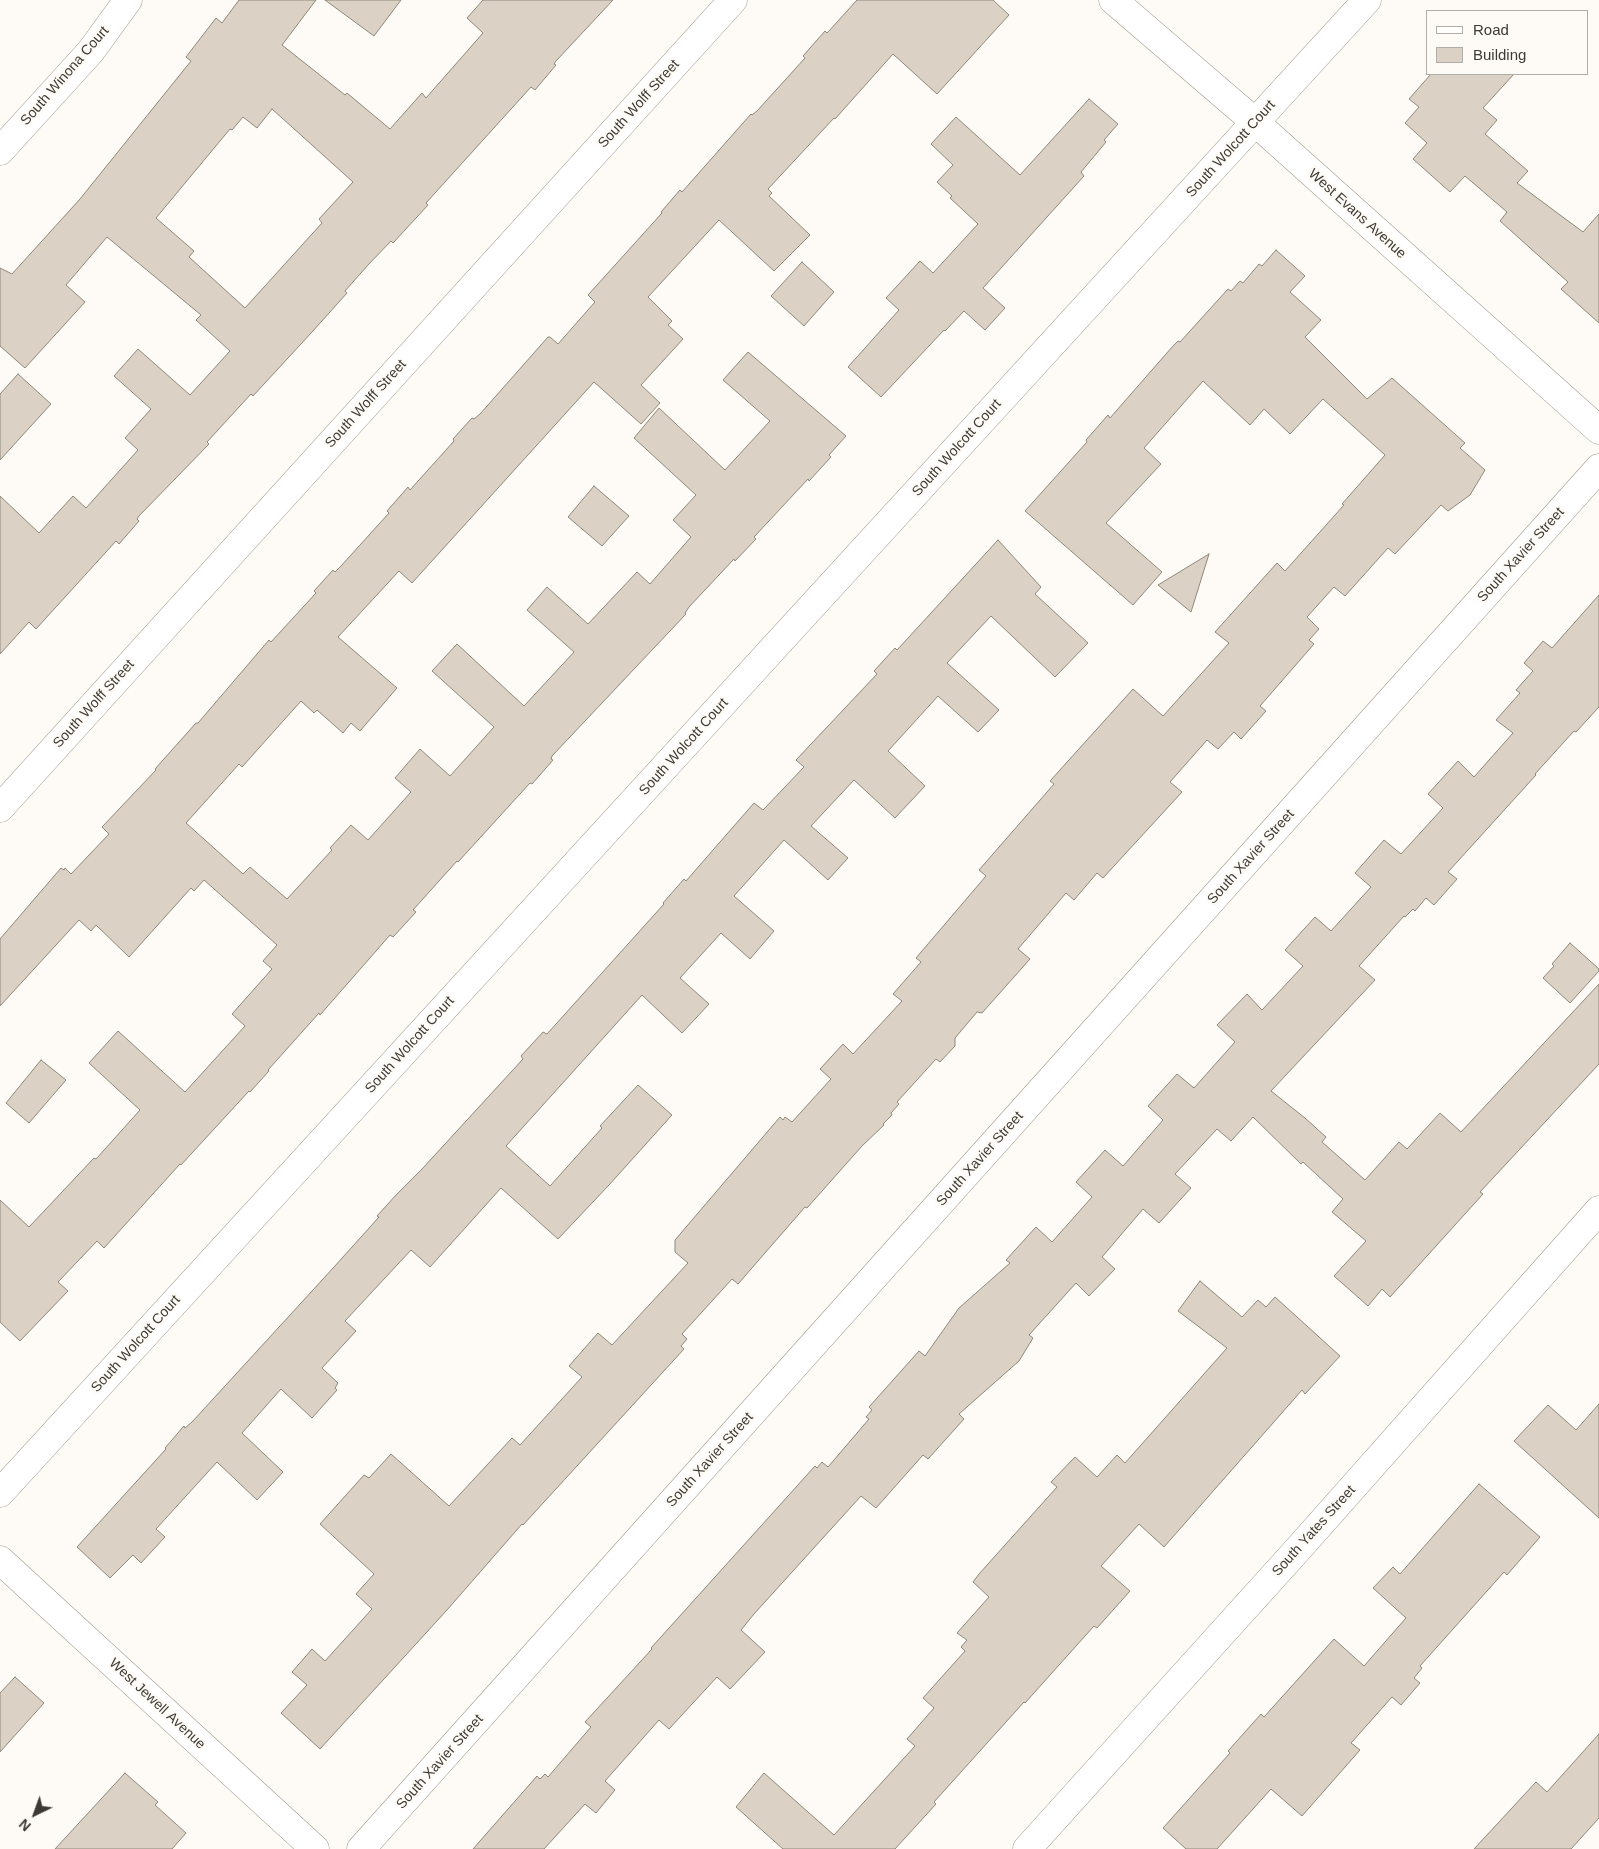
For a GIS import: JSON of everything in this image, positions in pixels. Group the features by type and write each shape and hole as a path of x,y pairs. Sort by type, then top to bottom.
{"street":[{"name":"South Winona Court","path":"0,151 90,51 128,0"},
{"name":"South Wolff Street","path":"0,808 733,0"},
{"name":"West Evans Avenue","path":"1113,0 1255,122 1599,430"},
{"name":"South Wolcott Court","path":"0,1493 1367,0"},
{"name":"South Xavier Street","path":"361,1849 1599,468"},
{"name":"South Yates Street","path":"1027,1849 1300,1548 1599,1210"},
{"name":"West Jewell Avenue","path":"0,1560 315,1849"}],"building":[{"path":"239,0 316,0 282,45 345,95 347,93 390,129 422,93 426,98 483,33 467,18 483,0 613,0 556,61 554,64 556,65 535,90 531,87 426,203 428,205 393,243 391,241 368,265 345,291 347,293 312,332 253,396 251,394 207,442 209,444 139,516 137,519 139,521 119,544 116,541 36,629 29,622 0,654 0,496 39,533 73,496 86,508 138,450 125,438 151,409 114,376 138,349 190,395 230,351 196,320 201,315 107,237 66,285 85,302 25,368 0,346 0,268 12,274 80,199 191,61 186,57 216,18 222,23","holes":["272,109 353,182 319,219 322,223 245,308 189,257 194,251 156,218 230,129 232,130 243,117 257,128"]},
{"path":"325,0 401,0 374,36"},
{"path":"857,0 993,0 1009,15 937,94 893,54 835,119 768,189 772,193 769,196 810,235 774,271 719,220 648,297 672,321 668,325 683,339 641,385 660,403 641,424 594,382 412,583 399,571 338,637 397,688 360,731 351,723 343,733 317,710 314,713 301,701 242,767 239,764 186,823 243,874 250,867 287,899 332,850 330,848 351,825 368,840 411,792 395,778 420,749 450,776 494,727 432,671 457,644 524,706 574,652 527,610 547,587 588,624 637,572 650,584 691,537 673,520 696,495 634,438 659,408 725,470 770,421 723,380 748,352 846,436 829,455 831,457 809,481 808,479 754,537 756,539 735,561 734,559 689,607 686,614 552,756 551,759 553,760 532,784 530,783 457,861 413,910 416,912 393,937 390,935 250,1092 180,1164 104,1248 97,1241 58,1282 68,1291 20,1341 0,1322 0,1200 29,1227 94,1158 96,1159 140,1110 89,1063 118,1031 185,1092 245,1026 232,1014 272,969 263,961 277,945 204,880 194,891 191,888 129,957 96,925 91,931 79,920 0,1006 0,939 61,868 64,870 65,868 71,874 109,834 102,827 198,723 269,640 271,642 316,593 314,591 333,570 335,572 341,566 389,513 387,511 408,487 410,490 472,418 474,419 480,414 548,337 558,344 595,302 588,295 662,213 680,190 682,192 751,114 757,111 805,58 803,56 825,31 827,33"},
{"path":"1430,75 1513,75 1483,108 1497,120 1485,134 1528,171 1517,183 1583,232 1599,214 1599,323 1561,289 1568,282 1500,221 1507,212 1465,176 1450,192 1413,159 1427,143 1405,123 1419,107 1409,99"},
{"path":"1089,99 1118,124 1081,172 1084,176 983,288 1005,308 985,330 964,311 881,397 848,367 899,310 886,298 920,261 933,273 978,224 950,198 952,196 937,182 953,165 931,144 956,117 1020,175"},
{"path":"1276,250 1305,276 1290,292 1321,320 1305,337 1367,399 1392,378 1465,443 1460,448 1485,470 1470,495 1448,511 1441,505 1395,554 1388,548 1345,596 1334,587 1307,617 1319,629 1309,640 1314,644 1260,706 1266,711 1241,739 1234,732 1218,749 1207,740 1170,782 1182,792 1103,878 1097,873 1074,900 1066,893 1018,949 1030,959 982,1013 977,1012 955,1038 955,1046 940,1062 936,1059 897,1102 899,1104 884,1125 862,1146 807,1208 805,1207 738,1284 732,1279 682,1334 687,1339 681,1346 684,1349 522,1524 447,1610 320,1749 281,1713 307,1685 292,1672 312,1649 325,1661 372,1609 356,1594 374,1574 320,1524 364,1475 369,1478 391,1454 449,1506 512,1438 520,1445 582,1377 569,1366 598,1333 612,1345 688,1263 675,1252 675,1240 780,1117 783,1120 785,1117 792,1122 831,1079 820,1069 843,1044 853,1054 902,1001 893,994 921,962 916,958 986,876 979,870 1054,784 1050,781 1133,689 1163,716 1229,643 1215,632 1277,563 1285,571 1344,505 1342,504 1385,455 1323,399 1290,434 1264,409 1250,425 1203,381 1144,448 1161,464 1106,523 1162,572 1133,605 1025,511 1087,442 1086,440 1108,415 1110,418 1173,346 1178,341 1180,342 1228,289 1231,291 1240,281 1243,283 1259,264 1262,266"},
{"path":"802,262 834,292 804,326 771,296"},
{"path":"18,374 51,404 0,460 0,394"},
{"path":"594,486 629,516 602,546 568,517"},
{"path":"998,540 1041,587 1035,594 1088,643 1055,677 991,616 947,663 999,710 978,732 938,696 888,751 925,786 895,818 854,780 811,826 848,858 828,880 784,840 734,896 774,931 750,959 721,933 680,978 709,1004 682,1033 642,995 506,1146 550,1186 602,1128 600,1126 638,1085 672,1115 609,1185 558,1239 501,1188 430,1267 411,1250 345,1321 356,1331 322,1368 338,1383 335,1388 337,1390 312,1418 281,1389 242,1433 283,1472 257,1500 217,1462 156,1529 165,1537 141,1563 133,1555 110,1578 77,1547 166,1449 184,1426 185,1428 192,1422 379,1217 377,1216 396,1195 523,1059 521,1056 543,1032 547,1034 754,803 763,810 804,767 796,760 877,674 874,671 895,648 897,650"},
{"path":"1209,554 1191,612 1158,585"},
{"path":"1599,595 1599,707 1576,732 1574,731 1448,872 1457,879 1434,905 1426,898 1415,911 1413,909 1404,916 1359,966 1375,980 1271,1091 1326,1137 1322,1142 1365,1180 1399,1142 1407,1149 1440,1113 1461,1132 1599,984 1599,1064 1480,1192 1483,1194 1390,1297 1382,1289 1368,1306 1334,1276 1366,1241 1332,1212 1343,1199 1303,1162 1301,1164 1253,1117 1231,1141 1217,1129 1175,1174 1191,1188 1159,1223 1143,1209 1102,1257 1115,1269 1089,1296 1076,1283 1029,1335 1033,1338 1019,1361 959,1414 964,1419 928,1459 923,1455 876,1508 861,1496 754,1614 741,1630 765,1652 730,1689 717,1677 669,1729 659,1720 605,1781 615,1790 596,1813 585,1804 544,1849 473,1849 537,1776 540,1779 545,1774 548,1777 591,1727 585,1722 815,1466 817,1468 822,1462 828,1467 869,1419 866,1417 872,1410 869,1407 919,1351 925,1356 959,1308 1010,1263 1006,1260 1036,1227 1052,1242 1092,1197 1076,1182 1105,1150 1123,1166 1163,1120 1148,1106 1177,1074 1194,1088 1235,1042 1217,1025 1247,994 1262,1010 1303,966 1285,950 1315,917 1331,931 1371,887 1355,873 1384,840 1401,854 1443,808 1428,794 1458,761 1474,777 1513,733 1496,720 1520,693 1516,690 1533,671 1524,663 1543,641 1552,648"},
{"path":"1570,943 1599,971 1570,1003 1543,978"},
{"path":"41,1060 66,1080 29,1123 6,1103"},
{"path":"1200,1281 1242,1317 1258,1300 1266,1307 1275,1297 1340,1356 1305,1394 1302,1390 1164,1547 1139,1524 1101,1566 1130,1591 1097,1628 1094,1626 1024,1702 934,1802 936,1804 895,1849 783,1849 736,1807 764,1773 834,1835 915,1746 907,1739 934,1708 923,1698 965,1651 961,1647 967,1640 957,1633 989,1597 973,1582 1057,1487 1051,1482 1075,1457 1097,1477 1117,1455 1125,1463 1227,1348 1178,1311"},
{"path":"1599,1404 1599,1518 1514,1441 1548,1405 1576,1430"},
{"path":"1479,1484 1540,1537 1507,1575 1504,1572 1420,1666 1422,1668 1414,1678 1420,1683 1401,1705 1392,1697 1351,1743 1360,1750 1302,1816 1271,1789 1217,1849 1186,1849 1163,1828 1230,1753 1228,1751 1261,1714 1264,1717 1334,1639 1364,1666 1406,1618 1373,1588 1393,1567 1400,1574"},
{"path":"15,1677 44,1703 0,1752 0,1693"},
{"path":"1599,1734 1599,1818 1571,1849 1474,1849 1536,1782 1547,1792"},
{"path":"125,1773 158,1802 155,1805 186,1833 172,1849 55,1849"}]}
